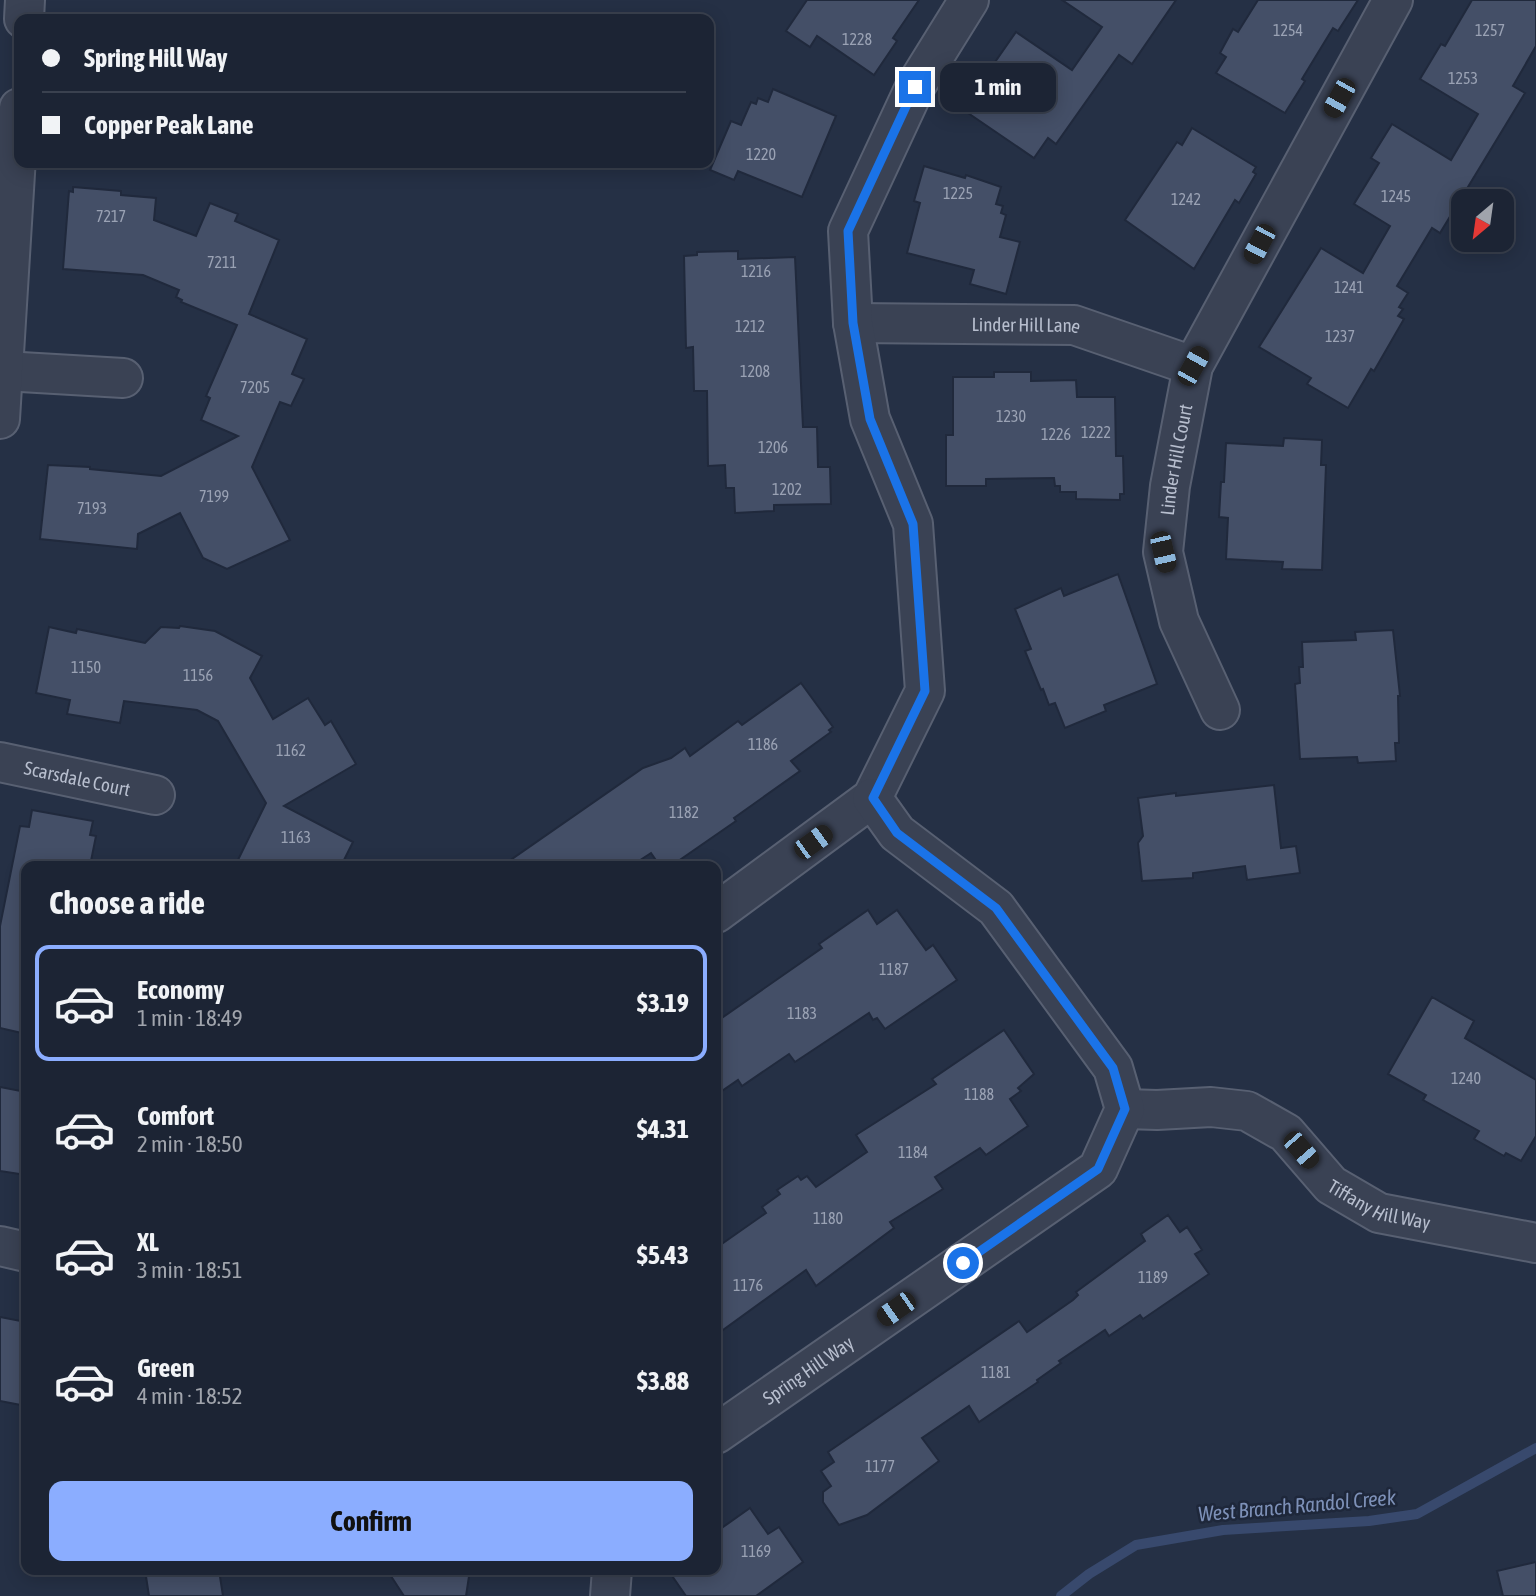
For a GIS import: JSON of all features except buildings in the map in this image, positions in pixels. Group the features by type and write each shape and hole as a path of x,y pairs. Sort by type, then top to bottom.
{"street":[{"path":"721,909 873,798 925,691 913,524 870,419 853,323 848,231 915,87 969,0"},
{"name":"Linder Hill Court","path":"1220,710 1179,621 1163,552 1170,486 1193,366 1393,0"},
{"path":"0,419 16,168"},
{"name":"Linder Hill Lane","path":"853,323 1074,325 1193,366"},
{"path":"4,371 123,378"},
{"name":"Scarsdale Court","path":"0,762 155,795"},
{"path":"873,798 897,833 996,908 1113,1068 1125,1109"},
{"name":"Tiffany Hill Way","path":"1125,1109 1211,1107 1247,1111 1286,1133 1331,1185 1380,1213 1536,1243"},
{"name":"Spring Hill Way","path":"721,1431 1098,1169 1125,1109"},
{"path":"0,1246 21,1251"},
{"path":"610,1596 612,1575"}],"waterway":[{"name":"West Branch Randol Creek","path":"1061,1596 1089,1574 1136,1545 1223,1530 1369,1521 1417,1514 1536,1448"}],"route":[{"path":"915,87 848,231 853,323 870,419 913,524 925,691 873,798 897,833 996,908 1113,1068 1125,1109 1098,1169 963,1263"}]}
